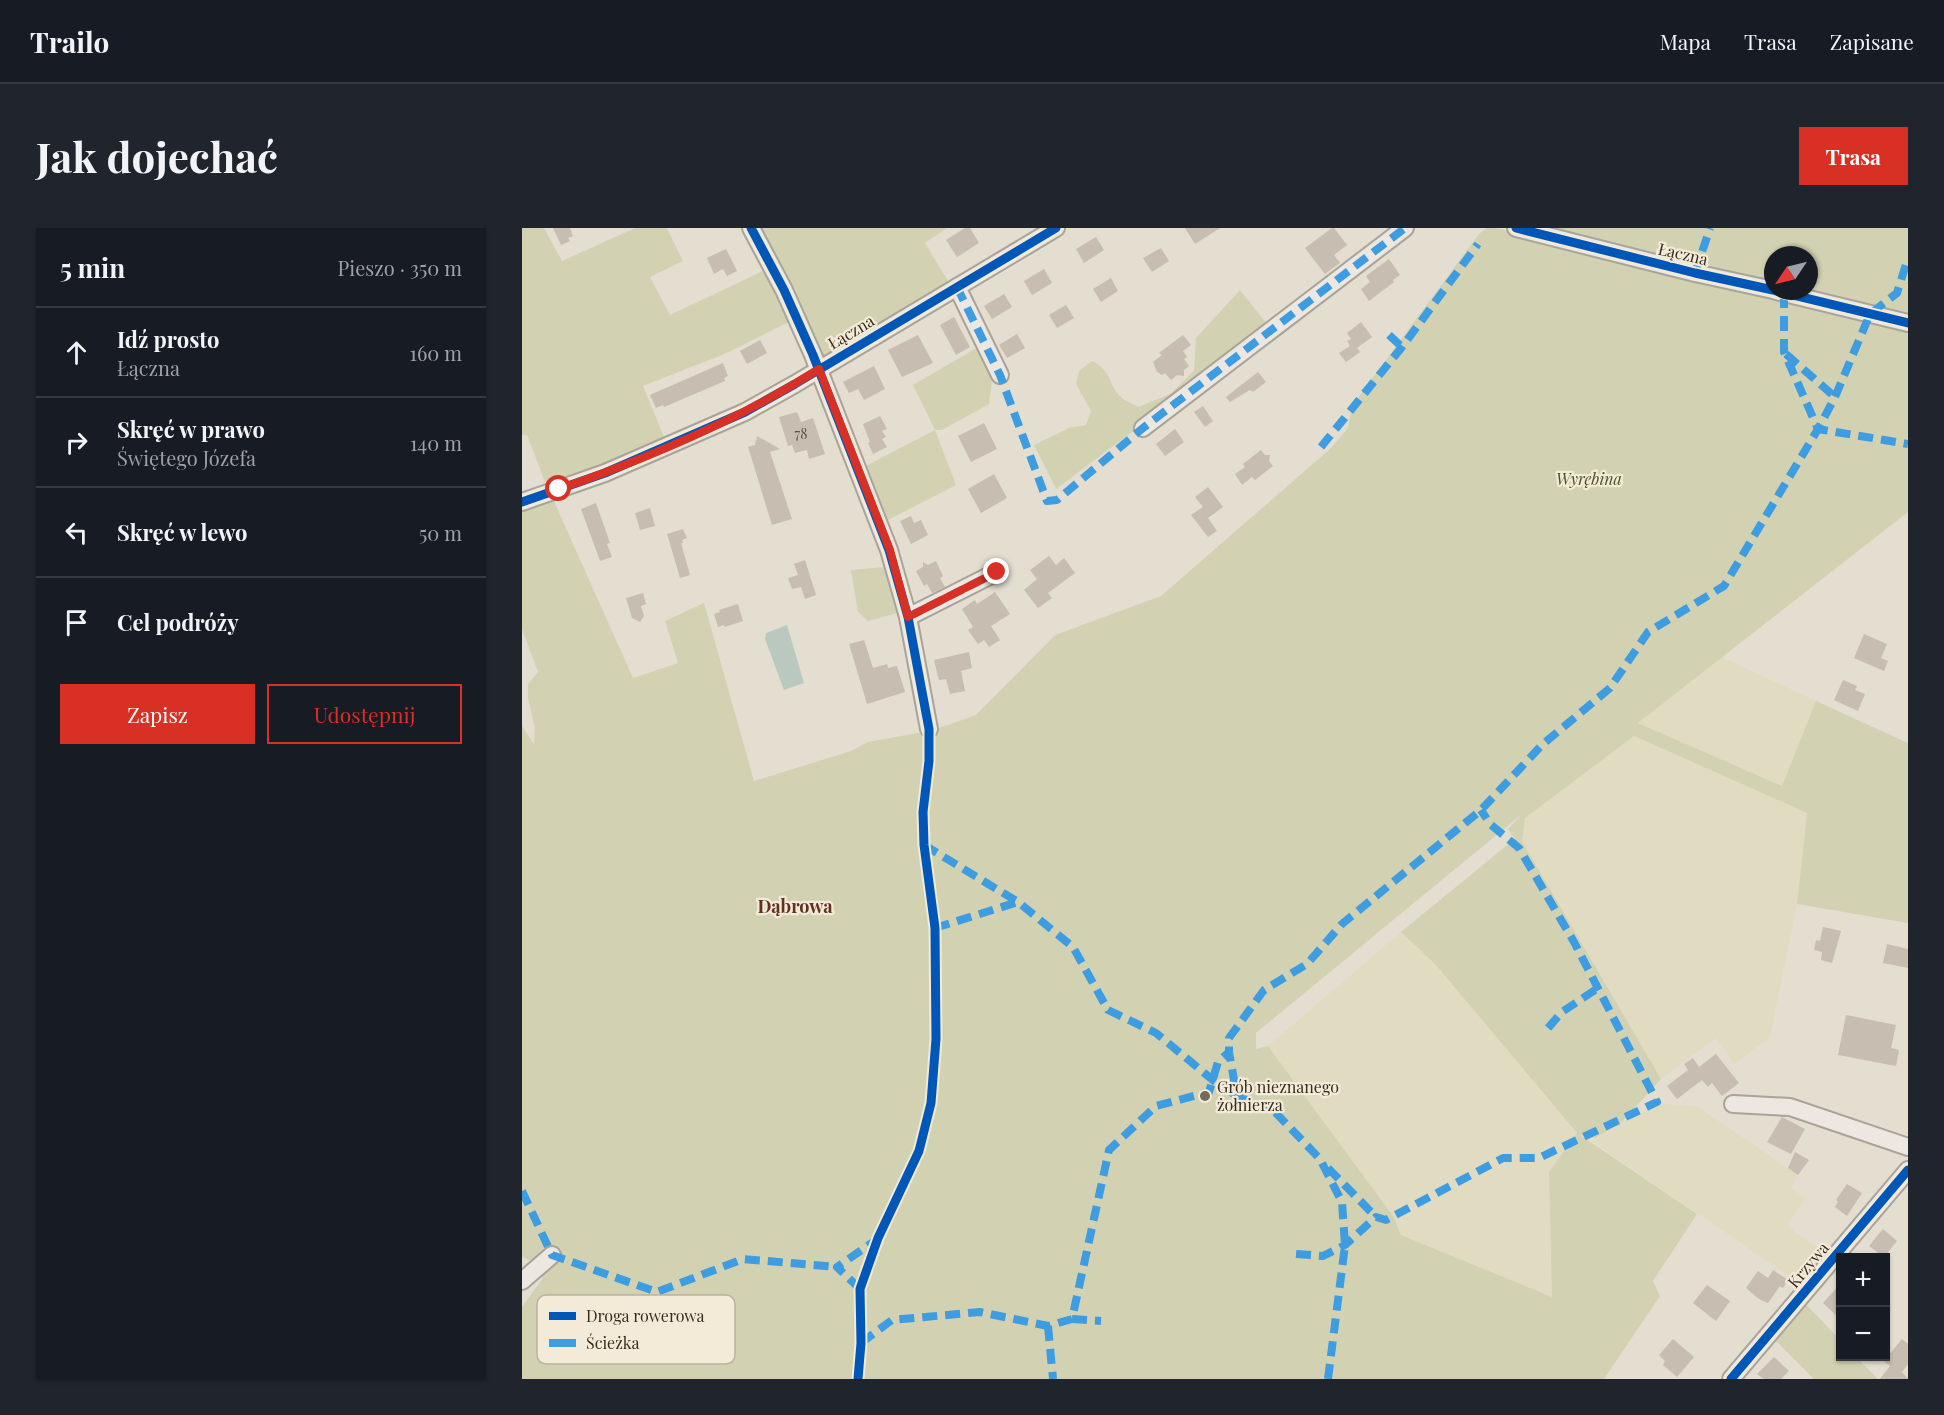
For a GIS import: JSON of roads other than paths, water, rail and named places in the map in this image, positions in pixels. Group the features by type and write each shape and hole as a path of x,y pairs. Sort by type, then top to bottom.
{"street":[{"path":"751,228 784,290 819,369 890,550 908,617 929,729"},
{"name":"Łączna","path":"522,502 605,473 745,412 1056,228"},
{"path":"1143,429 1405,228"},
{"name":"Łączna","path":"1516,228 1764,289"},
{"path":"957,287 1000,375"},
{"name":"Łączna","path":"1812,300 1908,323"},
{"path":"908,617 997,572"},
{"path":"1733,1104 1790,1107 1908,1147"},
{"name":"Krzywa","path":"1731,1379 1908,1170"},
{"path":"522,1281 552,1255"}],"place":[{"name":"Grób nieznanego żołnierza","path":"1205,1096"}],"district":[{"name":"Dąbrowa","path":"795,907"}],"park label":[{"name":"Wyrębina","path":"1589,479"}]}
